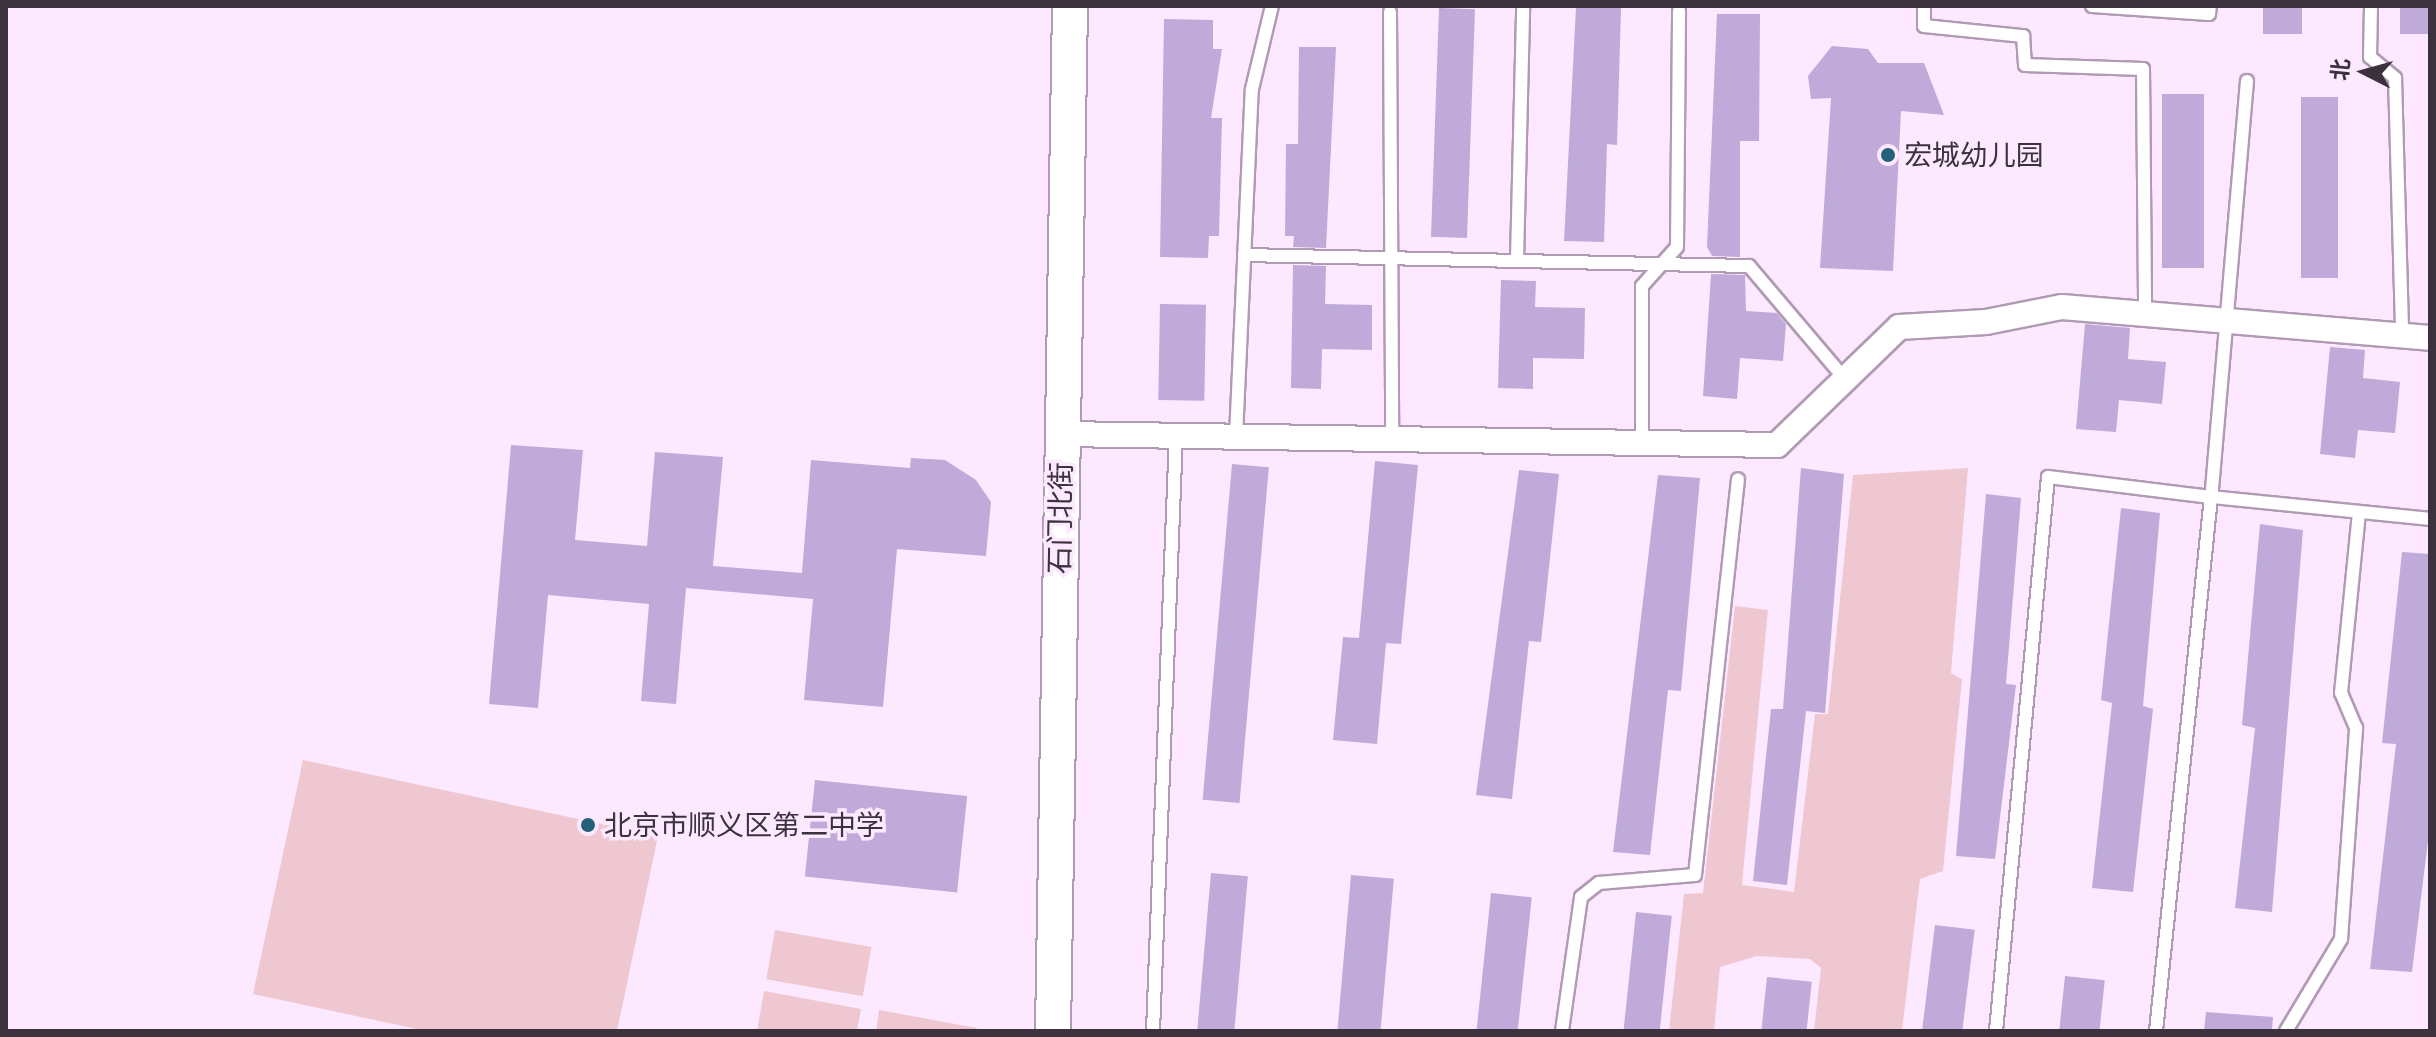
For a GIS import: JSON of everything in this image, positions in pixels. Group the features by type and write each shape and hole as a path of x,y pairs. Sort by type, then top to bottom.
{"street":[{"name":"石门北街","path":"1053,1031 1070,6"},
{"path":"1061,434 1777,445 1899,327 1986,322 2062,307 2430,338"}],"lane":[{"path":"1236,437 1252,89 1272,6"},
{"path":"1517,260 1523,6"},
{"path":"1924,6 1924,26 2023,36 2025,65 2143,69 2145,314"},
{"path":"2092,6 2209,14 2210,6"},
{"path":"2371,6 2370,57 2395,78 2402,335"},
{"path":"1642,442 1642,286 1677,247 1679,11"},
{"path":"1390,12 1392,439"},
{"path":"2156,1031 2230,321 2247,81"},
{"path":"1244,255 1749,266 1845,379"},
{"path":"1153,1031 1176,436"},
{"path":"1996,1031 2048,477 2430,519"},
{"path":"1562,1031 1581,897 1599,883 1695,875 1738,479"},
{"path":"2286,1031 2341,939 2356,728 2341,693 2359,512"}],"shaded area":[{"path":"1968,468 1951,673 1962,679 1943,871 1920,879 1902,1031 1814,1031 1821,968 1810,959 1757,956 1720,967 1714,1031 1669,1031 1684,894 1703,893 1735,606 1768,610 1742,885 1794,892 1815,714 1828,714 1853,475"},
{"path":"303,760 658,836 617,1031 426,1031 253,994"},
{"path":"775,930 872,947 863,996 766,979"},
{"path":"764,991 861,1009 857,1031 757,1031"},
{"path":"879,1010 977,1028 976,1031 876,1031"}],"building":[{"path":"2263,6 2302,6 2302,34 2263,34"},
{"path":"2400,6 2430,6 2430,34 2400,34"},
{"path":"1576,7 1621,8 1617,145 1607,144 1604,242 1564,241"},
{"path":"1439,8 1475,9 1467,238 1431,237"},
{"path":"1717,14 1760,14 1759,141 1740,141 1740,257 1712,256 1707,247"},
{"path":"1164,19 1213,20 1213,49 1222,49 1211,118 1222,118 1219,236 1209,236 1208,258 1160,257"},
{"path":"1832,46 1868,49 1878,63 1924,63 1944,115 1901,111 1893,271 1820,268 1831,98 1811,99 1808,76"},
{"path":"1299,47 1336,47 1326,248 1293,247 1294,236 1285,236 1286,144 1298,144"},
{"path":"2162,94 2204,94 2204,268 2162,268"},
{"path":"2301,97 2338,97 2338,278 2301,278"},
{"path":"1293,265 1326,266 1325,304 1372,305 1372,350 1322,349 1321,389 1291,388"},
{"path":"1711,274 1745,275 1746,311 1777,313 1786,324 1783,361 1740,358 1737,399 1703,396"},
{"path":"1501,280 1536,281 1535,307 1585,308 1584,359 1533,358 1533,389 1498,388"},
{"path":"1160,304 1206,305 1204,401 1158,400"},
{"path":"2085,324 2130,328 2128,359 2166,362 2162,404 2119,400 2116,432 2076,429"},
{"path":"2330,347 2365,350 2363,378 2400,382 2395,433 2358,430 2355,458 2320,454"},
{"path":"511,445 583,450 575,540 647,546 655,452 723,457 713,566 802,573 811,460 910,468 911,458 945,460 976,480 991,502 986,556 897,549 883,707 804,700 813,599 686,588 676,704 641,701 649,604 548,595 538,708 489,704"},
{"path":"1375,461 1418,465 1401,644 1386,643 1377,744 1333,740 1343,637 1359,638"},
{"path":"1232,464 1269,467 1239,803 1203,800"},
{"path":"1801,468 1844,474 1825,713 1806,711 1787,885 1753,881 1771,709 1783,709"},
{"path":"1519,470 1559,474 1541,642 1529,641 1512,799 1476,795"},
{"path":"1658,475 1700,478 1681,691 1668,690 1650,855 1613,852"},
{"path":"1986,494 2021,498 2006,684 2016,685 1995,859 1956,856"},
{"path":"2121,508 2160,513 2143,706 2153,709 2133,892 2092,888 2112,703 2101,700"},
{"path":"2260,524 2303,530 2272,912 2235,908 2255,728 2242,725"},
{"path":"2402,552 2430,554 2430,824 2412,972 2370,969 2396,744 2382,743"},
{"path":"815,780 967,796 957,892 805,876"},
{"path":"1211,873 1248,876 1234,1031 1197,1031"},
{"path":"1351,875 1394,879 1381,1031 1337,1031"},
{"path":"1491,893 1532,897 1518,1031 1476,1031"},
{"path":"1636,912 1672,916 1660,1031 1623,1031"},
{"path":"1935,925 1975,930 1962,1031 1922,1031"},
{"path":"2065,976 2105,980 2099,1031 2059,1031"},
{"path":"1767,977 1812,982 1807,1031 1761,1031"},
{"path":"2206,1012 2273,1017 2272,1031 2204,1031"}],"place":[{"name":"宏城幼儿园","path":"1888,155"},
{"name":"北京市顺义区第二中学","path":"588,825"}]}
